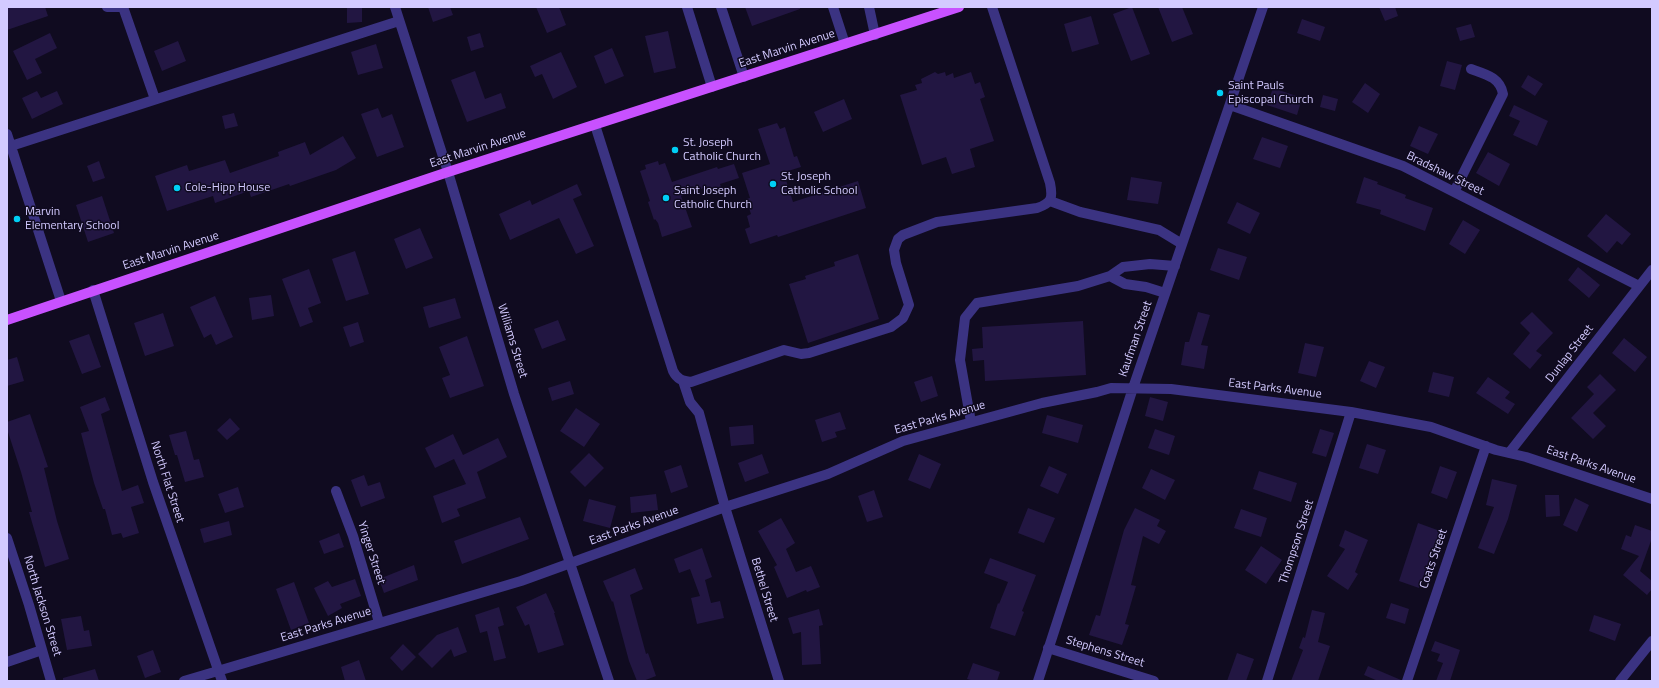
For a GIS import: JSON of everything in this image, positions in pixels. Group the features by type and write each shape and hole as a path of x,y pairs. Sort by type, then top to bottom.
{"main road":[{"name":"East Marvin Avenue","path":"7,320 448,172 959,7"}],"street":[{"path":"107,7 123,7 155,100"},
{"name":"Williams Street","path":"395,7 448,172 514,394 609,681"},
{"path":"687,7 712,87"},
{"path":"721,7 744,77"},
{"path":"833,7 845,44"},
{"path":"869,7 875,35"},
{"path":"683,381 691,382 784,350 801,354 809,353 891,326 903,318 909,305 894,256 895,244 904,235 937,222 1036,208 1045,206 1050,201 1052,194 1050,183 992,7"},
{"name":"Kaufman Street","path":"1038,681 1133,388 1263,7"},
{"path":"11,146 399,21"},
{"path":"1454,192 1503,94 1502,86 1492,77 1471,69"},
{"name":"Bradshaw Street","path":"1230,105 1403,166 1639,286"},
{"name":"Bethel Street","path":"595,125 673,371 677,378 683,381 690,402 699,413 725,507 779,681"},
{"path":"7,134 61,301"},
{"path":"1050,201 1080,212 1158,230 1182,244"},
{"path":"971,422 960,360 965,318 977,303 1078,286 1110,276 1123,267 1150,264 1175,266"},
{"name":"Dunlap Street","path":"1509,453 1652,270"},
{"path":"1110,276 1125,284 1146,287 1166,293"},
{"name":"North Flat Street","path":"93,290 153,482 222,681"},
{"name":"East Parks Avenue","path":"184,681 379,622 430,609 506,586 725,507 828,474 903,441 1042,403 1111,388 1171,389 1351,412 1431,428 1526,457 1652,500"},
{"name":"Thompson Street","path":"1267,681 1351,412"},
{"name":"Coats Street","path":"1407,681 1486,446"},
{"name":"Yinger Street","path":"336,491 353,536 379,622"},
{"name":"North Jackson Street","path":"7,538 51,681"},
{"path":"1620,681 1652,643"},
{"name":"Stephens Street","path":"1048,648 1154,681"},
{"path":"7,662 42,650"}],"building":[{"path":"7,7 45,7 48,16 7,30"},
{"path":"347,7 362,7 362,22 347,23"},
{"path":"428,7 450,7 453,15 433,22"},
{"path":"536,7 559,7 566,25 547,33"},
{"path":"745,7 800,7 800,9 752,26"},
{"path":"1132,7 1150,54 1131,61 1113,14"},
{"path":"1158,7 1182,7 1193,34 1172,42"},
{"path":"1379,7 1395,7 1398,16 1385,21"},
{"path":"1091,16 1099,44 1072,52 1064,24"},
{"path":"1302,19 1325,27 1320,41 1297,33"},
{"path":"1471,24 1475,37 1460,41 1456,28"},
{"path":"668,31 676,68 654,73 645,36"},
{"path":"50,33 57,48 35,59 42,73 27,80 13,51"},
{"path":"480,33 484,47 471,51 467,37"},
{"path":"178,41 186,61 162,71 154,51"},
{"path":"376,44 383,68 358,75 351,52"},
{"path":"612,48 624,76 605,84 594,56"},
{"path":"561,52 577,87 553,99 542,74 535,77 530,66"},
{"path":"1447,61 1462,65 1455,90 1440,86"},
{"path":"475,71 485,99 501,93 506,108 467,122 451,80"},
{"path":"935,72 938,74 945,72 946,76 953,73 954,78 971,72 975,84 980,82 985,97 980,99 994,141 970,149 975,167 952,174 946,157 922,165 900,95 917,90 915,85 922,83 921,79"},
{"path":"1528,75 1543,84 1535,96 1521,87"},
{"path":"1365,83 1380,94 1368,113 1352,102"},
{"path":"1273,88 1302,98 1297,115 1267,105"},
{"path":"37,91 41,98 57,91 63,104 32,119 22,98"},
{"path":"1323,95 1338,99 1335,111 1320,107"},
{"path":"844,99 852,119 823,132 814,112"},
{"path":"1514,105 1548,121 1537,146 1513,135 1520,121 1509,116"},
{"path":"378,108 382,118 392,114 404,147 377,157 361,114"},
{"path":"234,113 238,126 225,129 222,116"},
{"name":"St. Joseph Catholic School","path":"777,123 780,129 785,127 794,157 797,156 801,167 788,171 790,178 786,180 793,202 858,181 866,208 778,237 777,235 750,244 745,229 750,227 747,216 751,214 746,199 750,198 742,173 770,164 758,129"},
{"path":"1419,126 1438,134 1428,154 1410,146"},
{"path":"343,136 356,158 336,170 290,186 289,184 251,197 249,191 215,203 213,196 167,211 155,176 187,165 189,171 225,160 230,173 279,156 278,152 305,142 310,155"},
{"path":"1262,137 1288,146 1280,168 1253,159"},
{"path":"1488,152 1510,164 1499,186 1476,173"},
{"path":"99,161 105,178 93,182 87,166"},
{"name":"Saint Joseph Catholic Church","path":"658,161 659,165 665,163 672,182 717,167 718,169 734,164 739,178 720,184 722,190 709,194 707,187 681,196 692,227 662,237 658,223 655,219 654,220 648,202 650,201 640,171 646,169 645,165"},
{"path":"1131,177 1162,182 1158,204 1127,200"},
{"path":"1364,177 1378,182 1377,184 1406,195 1405,198 1433,208 1425,231 1380,214 1381,210 1356,203"},
{"path":"577,184 582,195 573,199 594,246 576,254 559,218 510,240 499,214 530,200 532,205"},
{"path":"102,196 114,233 88,242 76,205"},
{"path":"1237,202 1260,213 1250,234 1227,223"},
{"path":"1606,214 1631,234 1622,245 1617,241 1607,253 1587,236"},
{"path":"1463,220 1480,230 1465,254 1449,244"},
{"path":"420,228 433,258 406,269 394,239"},
{"path":"1218,248 1247,257 1239,280 1210,270"},
{"path":"355,251 369,294 346,301 332,259"},
{"path":"858,254 879,319 808,343 789,284 806,279 805,276 835,266 834,262"},
{"path":"1578,267 1600,285 1589,298 1568,280"},
{"path":"309,269 321,303 308,308 313,322 300,327 282,279"},
{"path":"271,295 274,316 252,320 249,298"},
{"path":"215,296 233,337 216,345 211,334 204,338 190,307"},
{"path":"455,298 461,318 429,328 423,307"},
{"path":"1198,312 1210,315 1201,345 1208,346 1204,369 1181,365 1185,342 1189,342"},
{"path":"1532,312 1553,333 1536,351 1542,355 1530,369 1513,354 1530,333 1520,323"},
{"path":"163,313 174,346 145,356 134,323"},
{"path":"558,320 566,340 542,349 534,329"},
{"path":"1083,321 1086,375 985,381 984,360 973,361 972,349 983,348 982,327"},
{"path":"358,322 364,342 350,347 343,327"},
{"path":"89,334 101,367 82,374 69,341"},
{"path":"467,336 484,386 450,398 442,378 450,375 439,347"},
{"path":"1624,338 1647,357 1635,372 1612,353"},
{"path":"1305,343 1324,347 1316,377 1298,373"},
{"path":"17,357 24,381 7,386 7,360"},
{"path":"1369,361 1385,367 1376,388 1360,381"},
{"path":"1433,372 1454,377 1449,397 1428,392"},
{"path":"1600,374 1616,390 1593,413 1606,426 1593,439 1571,418 1594,394 1587,387"},
{"path":"932,376 938,396 921,402 914,382"},
{"path":"1488,377 1510,392 1505,398 1515,404 1508,414 1476,393"},
{"path":"570,381 574,394 552,401 548,388"},
{"path":"105,397 110,410 101,414 122,491 138,485 144,503 131,507 139,533 123,538 121,533 112,535 105,509 103,509 94,483 81,433 89,431 80,407"},
{"path":"1150,397 1168,402 1163,421 1145,416"},
{"path":"576,408 600,424 584,447 560,431"},
{"path":"840,412 846,429 835,432 837,437 822,442 815,420"},
{"path":"30,414 48,467 44,468 57,521 69,559 45,567 29,512 32,512 21,472 7,429 7,422"},
{"path":"1047,415 1083,425 1078,443 1042,433"},
{"path":"230,418 240,429 227,440 217,430"},
{"path":"753,425 754,444 731,446 729,427"},
{"path":"1155,429 1175,436 1169,455 1148,448"},
{"path":"1320,429 1334,433 1326,457 1312,453"},
{"path":"186,431 194,460 199,459 204,477 185,482 169,435"},
{"path":"453,434 463,455 498,438 507,457 477,472 486,498 457,509 460,516 442,523 433,496 466,484 454,459 435,468 425,448"},
{"path":"1367,444 1386,450 1378,474 1359,468"},
{"path":"589,453 604,468 585,487 570,472"},
{"path":"762,454 769,473 745,482 738,463"},
{"path":"919,454 941,464 930,489 908,480"},
{"path":"681,465 688,487 671,493 664,471"},
{"path":"1049,466 1067,474 1058,494 1040,486"},
{"path":"1440,466 1457,472 1447,499 1431,493"},
{"path":"1151,469 1175,480 1165,500 1142,488"},
{"path":"1259,471 1297,483 1291,502 1253,489"},
{"path":"364,475 368,486 380,482 385,498 361,507 351,480"},
{"path":"1492,479 1517,485 1508,519 1494,554 1478,548 1494,507 1486,505"},
{"path":"238,487 244,507 225,513 218,494"},
{"path":"874,490 883,517 867,522 858,496"},
{"path":"656,494 658,510 631,513 630,497"},
{"path":"1545,495 1559,495 1560,516 1546,517"},
{"path":"1575,498 1589,505 1577,532 1563,525"},
{"path":"589,499 616,506 610,528 583,521"},
{"path":"1028,508 1055,518 1044,543 1018,533"},
{"path":"1135,508 1160,520 1157,526 1166,531 1159,544 1143,536 1131,585 1136,586 1125,624 1129,625 1122,645 1089,635 1096,615 1100,616 1124,530"},
{"path":"1241,509 1267,518 1261,537 1234,528"},
{"path":"520,517 529,539 462,564 454,541"},
{"path":"781,518 795,543 786,549 796,572 811,566 820,587 807,592 806,590 787,598 774,567 777,565 758,531"},
{"path":"229,521 232,535 204,543 200,529"},
{"path":"1418,523 1440,531 1419,588 1399,581"},
{"path":"1635,525 1652,531 1652,538 1640,571 1652,581 1652,589 1647,595 1623,575 1639,556 1621,549 1626,535 1631,537"},
{"path":"1345,530 1368,540 1355,572 1358,574 1348,590 1327,576 1345,549 1339,546"},
{"path":"339,533 344,547 324,554 319,541"},
{"path":"1261,546 1282,560 1266,584 1245,570"},
{"path":"702,548 712,577 705,580 711,603 720,601 724,618 697,624 691,598 700,596 690,569 679,573 674,559"},
{"path":"990,558 1036,575 1022,611 1024,612 1015,636 990,628 998,603 999,604 1008,582 984,573"},
{"path":"414,565 418,580 384,593 379,579"},
{"path":"635,568 643,589 630,595 646,654 648,653 656,676 643,681 637,681 629,661 613,601 612,602 603,581"},
{"path":"355,579 361,596 340,604 342,608 328,616 314,588 328,581 332,587"},
{"path":"294,582 309,623 291,630 276,589"},
{"path":"546,593 555,613 564,645 538,653 529,624 525,626 516,607"},
{"path":"1391,603 1409,609 1405,624 1386,618"},
{"path":"499,607 504,625 498,627 506,658 494,661 487,631 480,633 475,615"},
{"path":"819,609 823,625 819,626 821,664 802,665 801,632 793,634 788,618"},
{"path":"1312,610 1325,613 1318,642 1330,646 1318,681 1291,681 1303,650 1299,648 1303,637 1305,638"},
{"path":"1594,615 1621,624 1615,641 1589,631"},
{"path":"81,616 84,631 89,630 92,646 67,650 61,619"},
{"path":"458,627 467,652 454,657 451,649 432,668 418,654 437,635"},
{"path":"1435,641 1460,650 1450,681 1436,681 1443,663 1437,661 1440,654 1431,651"},
{"path":"403,644 416,657 402,671 390,658"},
{"path":"153,650 161,672 145,678 137,656"},
{"path":"1237,653 1254,659 1246,681 1227,681"},
{"path":"359,660 366,681 345,681 341,667"},
{"path":"973,663 1000,672 997,681 974,681 967,679"},
{"path":"1368,666 1401,681 1378,681 1364,675"},
{"path":"95,669 99,681 63,681 63,678"}],"place":[{"name":"Saint Pauls Episcopal Church","path":"1220,93"},
{"name":"St. Joseph Catholic Church","path":"675,150"},
{"name":"St. Joseph Catholic School","path":"773,184"},
{"name":"Cole-Hipp House","path":"177,188"},
{"name":"Saint Joseph Catholic Church","path":"666,198"},
{"name":"Marvin Elementary School","path":"17,219"}]}
